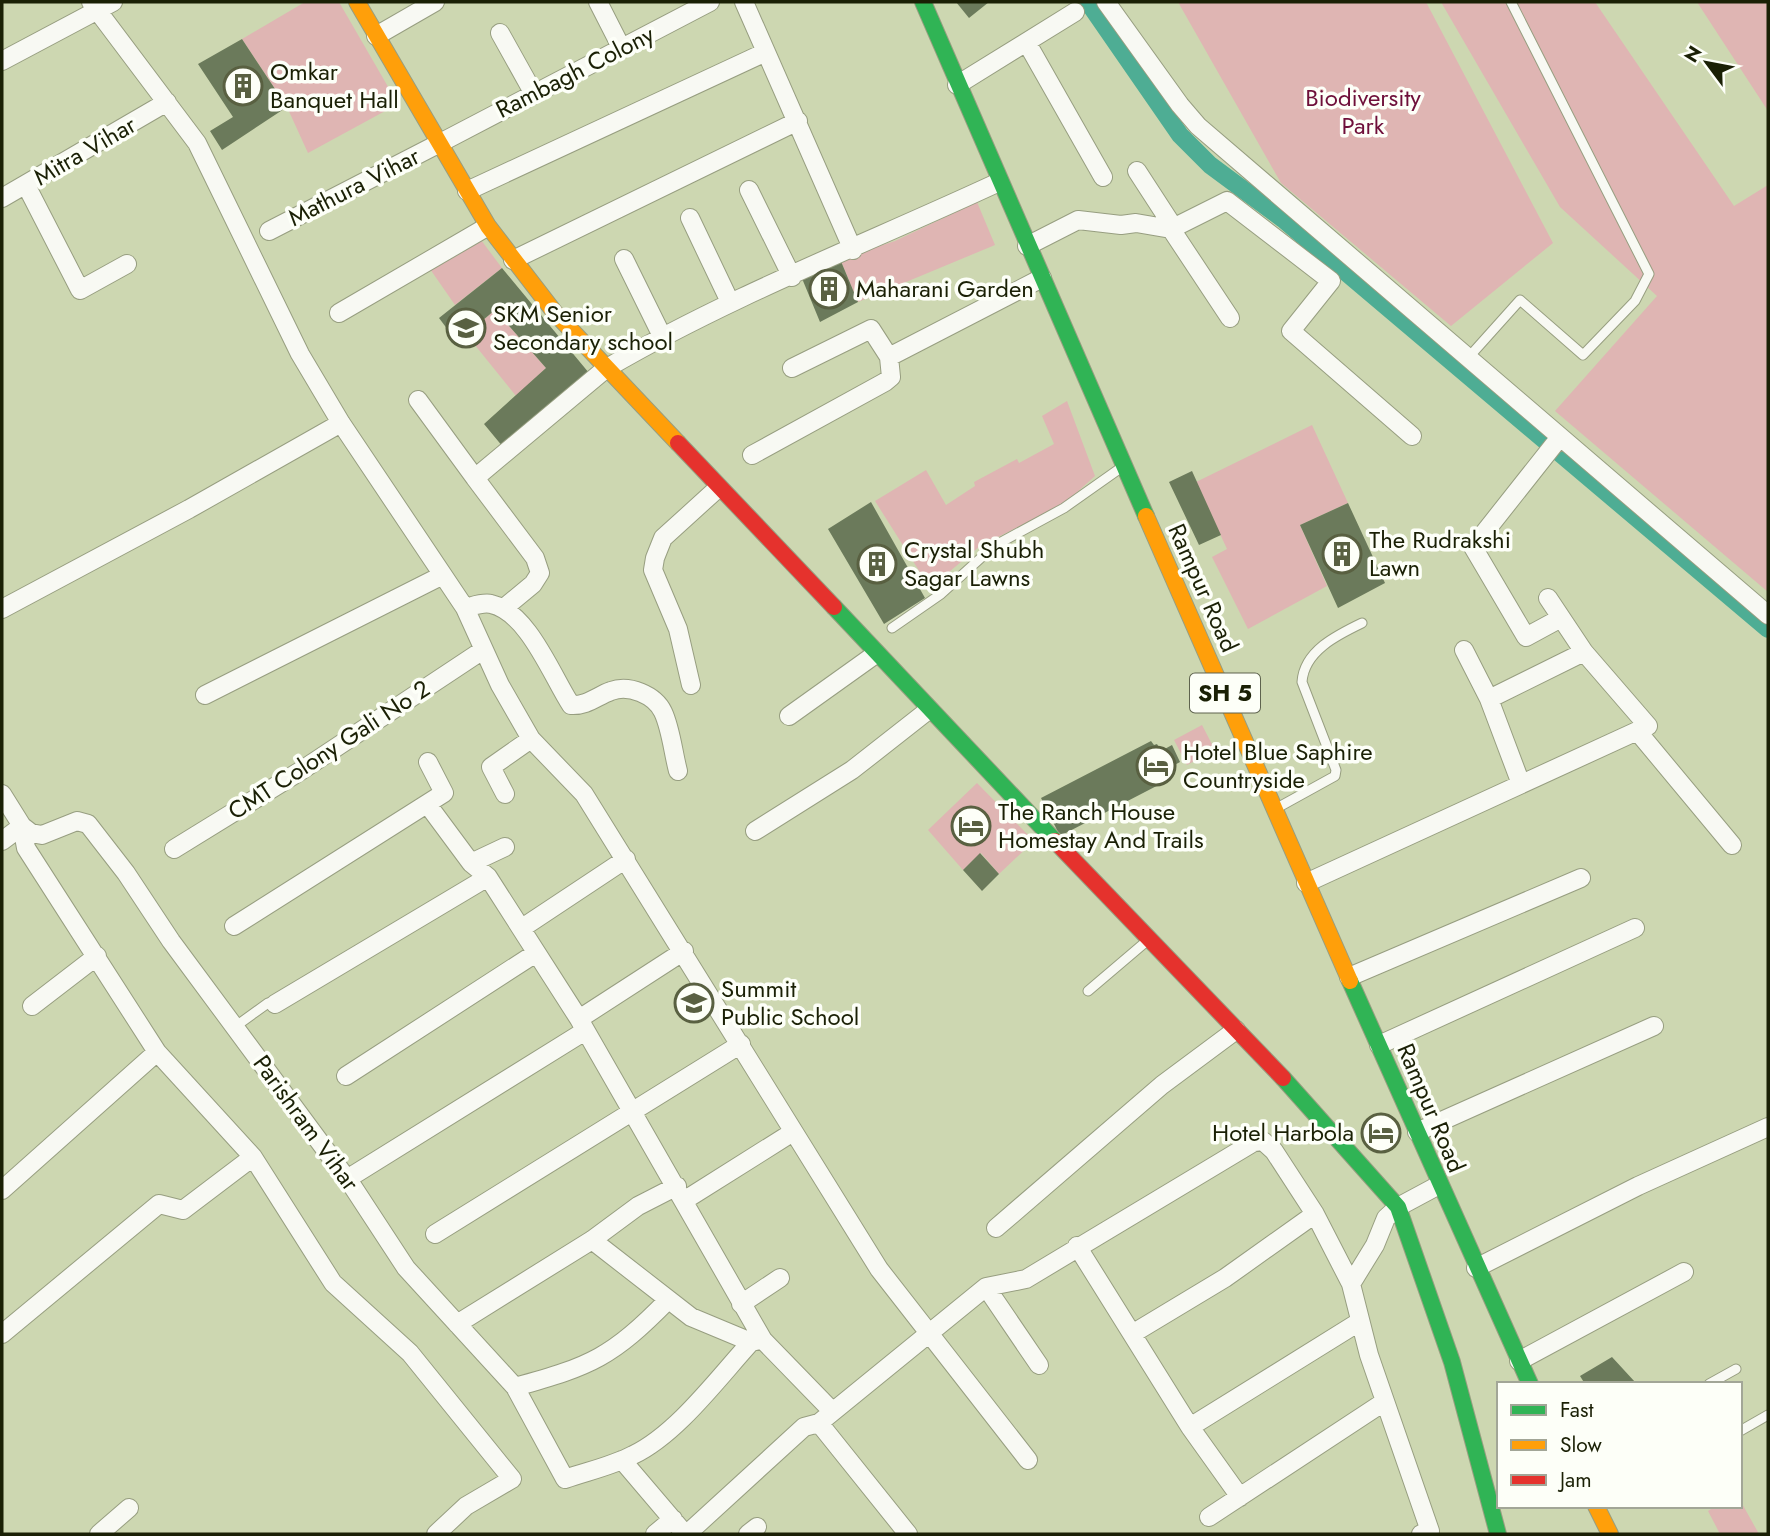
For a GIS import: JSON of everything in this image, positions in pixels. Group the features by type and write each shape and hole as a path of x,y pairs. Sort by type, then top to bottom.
{"street":[{"path":"2,61 94,6 113,2"},
{"path":"356,2 433,146 467,191 484,229 513,260 602,373 1230,1035 1370,1172 1393,1212 1451,1362 1497,1534"},
{"path":"376,36 436,2"},
{"path":"598,2 622,49"},
{"path":"744,2 799,121 853,250"},
{"name":"Rampur Road","path":"923,2 1306,883 1529,1382"},
{"path":"1106,2 1198,126 1468,358 1555,443 1768,615"},
{"name":"Rambagh Colony","path":"433,146 622,49 703,3"},
{"path":"94,6 197,144 300,354 341,423 441,576 465,608 483,650 531,739 584,794 684,951 878,1269 1028,1460"},
{"path":"957,85 1074,12"},
{"path":"500,33 534,94"},
{"path":"1027,43 1103,177"},
{"path":"467,191 766,52"},
{"name":"Mitra Vihar","path":"2,198 167,103"},
{"path":"513,260 799,121"},
{"name":"Mathura Vihar","path":"269,231 433,146"},
{"path":"1137,171 1230,318"},
{"path":"475,478 602,373 662,336 730,302 853,250 999,182"},
{"path":"26,185 80,290 127,264"},
{"path":"749,190 792,277"},
{"path":"1027,246 1077,220 1173,228 1227,201 1331,281 1291,331 1412,436"},
{"path":"690,218 730,302"},
{"path":"339,313 484,229"},
{"path":"624,259 662,336"},
{"path":"889,357 1042,278"},
{"path":"752,455 891,377 889,357 871,329 792,368"},
{"path":"418,400 535,558 540,573 533,584 504,608"},
{"path":"2,609 341,423"},
{"path":"1555,443 1473,547 1526,637 1562,618"},
{"path":"691,685 678,629 653,570 663,538 716,491"},
{"path":"205,695 441,576"},
{"path":"1306,883 1648,726 1584,652 1548,598"},
{"path":"465,608 488,603 504,608 540,650 571,705 581,706 613,690 635,689 662,710 678,771"},
{"name":"CMT Colony Gali No 2","path":"174,849 302,770 483,650"},
{"path":"1464,650 1489,699 1521,783"},
{"path":"1489,699 1584,652"},
{"path":"789,716 873,656"},
{"path":"755,831 852,770 926,713"},
{"path":"1638,732 1732,845"},
{"path":"505,794 491,767 531,739"},
{"path":"234,926 444,793 428,762"},
{"path":"2,794 22,826 26,848 157,1052 253,1157 334,1283 410,1353 512,1479 466,1506 436,1534"},
{"path":"428,805 471,863 488,877 582,1025 681,1193 741,1304 757,1341 825,1417 899,1531"},
{"name":"Parishram Vihar","path":"22,826 31,833 42,835 77,821 88,824 347,1179 407,1268 515,1387 565,1479 622,1460"},
{"path":"2,841 22,826"},
{"path":"471,863 505,847"},
{"path":"522,928 626,859"},
{"path":"275,1004 488,877"},
{"path":"1349,977 1581,878"},
{"path":"1379,1045 1635,928"},
{"path":"347,1179 582,1025 684,951"},
{"path":"346,1076 536,953"},
{"path":"32,1006 97,956"},
{"path":"1417,1132 1654,1026"},
{"path":"996,1228 1162,1085 1230,1035"},
{"path":"435,1234 741,1044"},
{"path":"2,1190 157,1052"},
{"path":"1476,1268 1638,1186 1768,1127"},
{"path":"457,1324 592,1240 638,1206 681,1193 793,1132"},
{"path":"757,1341 667,1431 635,1455 622,1460 686,1534 804,1427 825,1417 986,1287 1026,1279 1254,1142 1263,1141 1274,1151 1315,1214 1351,1284 1359,1322 1384,1402 1430,1531 1421,1534"},
{"path":"2,1334 159,1204 183,1210 253,1157"},
{"path":"1351,1284 1393,1212 1439,1185"},
{"path":"1132,1334 1225,1278 1315,1214"},
{"path":"592,1240 691,1317 757,1341"},
{"path":"1077,1246 1190,1427 1240,1497"},
{"path":"1519,1361 1685,1272"},
{"path":"741,1304 780,1278"},
{"path":"986,1287 1039,1365"},
{"path":"515,1387 561,1376 614,1350 668,1300"},
{"path":"1190,1427 1359,1322"},
{"path":"1209,1517 1384,1402"},
{"path":"99,1534 129,1508"},
{"path":"1580,1508 1592,1534"},
{"path":"1600,1508 1610,1534"},
{"path":"655,1534 673,1519"}],"lane":[{"path":"1468,358 1520,300 1583,355 1635,301 1649,274 1511,2"},
{"path":"892,628 941,594 994,545 1064,508 1123,466"},
{"path":"1275,809 1335,776 1336,770 1302,682 1303,672 1322,646 1363,623"},
{"path":"1088,991 1145,943"},
{"path":"236,1026 268,1003 275,1004"},
{"path":"1712,1382 1735,1369"},
{"path":"1742,1430 1768,1415"}],"green space":[{"path":"305,2 339,2 398,104 308,153 287,107 242,39"},
{"name":"Biodiversity Park","path":"1178,2 1426,2 1553,243 1451,326 1281,183"},
{"path":"1441,2 1595,2 1734,206 1768,185 1768,592 1555,411 1657,296 1560,207"},
{"path":"1697,2 1768,2 1768,111"},
{"path":"977,202 995,245 858,302 840,259 895,241"},
{"path":"481,240 502,268 455,305 430,269"},
{"path":"495,310 546,368 516,396 466,334"},
{"path":"1067,401 1095,476 1064,504 980,546 930,588 875,501 926,470 946,505 975,486 974,482 1017,459 1019,463 1054,444 1042,416"},
{"path":"1312,425 1348,503 1300,525 1327,586 1248,629 1212,557 1227,549 1196,482"},
{"path":"1202,725 1215,750 1187,765 1174,740"},
{"path":"977,783 1034,841 999,874 981,853 963,870 928,830"},
{"path":"1742,1504 1759,1534 1720,1534 1708,1511 1713,1508 1742,1508"}],"building":[{"path":"956,2 989,2 969,18"},
{"name":"Omkar Banquet Hall","path":"242,39 287,107 222,150 210,131 233,117 198,64"},
{"name":"Maharani Garden","path":"840,259 858,302 820,322 801,276"},
{"path":"502,268 589,373 503,447 484,424 546,368 495,310 457,342 439,318"},
{"path":"1192,471 1221,535 1199,545 1169,482"},
{"name":"Crystal Shubh Sagar Lawns","path":"871,502 925,598 884,624 828,529"},
{"name":"The Rudrakshi Lawn","path":"1348,503 1385,583 1338,608 1300,525"},
{"path":"1151,741 1154,745 1157,744 1161,751 1172,745 1180,762 1169,768 1172,778 1060,836 1041,798"},
{"path":"980,853 999,874 982,891 963,870"},
{"path":"1612,1357 1635,1382 1584,1382 1580,1376"}],"waterway":[{"path":"1088,2 1180,135 1210,165 1283,219 1768,629"}],"traffic: fast":[{"path":"923,2 1146,516"},
{"path":"834,607 1055,841"},
{"path":"1350,981 1529,1382"},
{"path":"1283,1078 1398,1207 1452,1362 1498,1534"}],"traffic: slow":[{"path":"357,2 488,226 555,313 678,443"},
{"path":"1146,516 1350,981"},
{"path":"1597,1508 1610,1534"}],"traffic: jam":[{"path":"678,443 834,607"},
{"path":"1055,841 1283,1078"}],"place":[{"name":"Omkar Banquet Hall","path":"243,86"},
{"name":"Maharani Garden","path":"829,289"},
{"name":"SKM Senior Secondary school","path":"466,328"},
{"name":"The Rudrakshi Lawn","path":"1342,554"},
{"name":"Crystal Shubh Sagar Lawns","path":"877,564"},
{"name":"Hotel Blue Saphire Countryside","path":"1156,766"},
{"name":"The Ranch House Homestay And Trails","path":"971,826"},
{"name":"Summit Public School","path":"694,1003"},
{"name":"Hotel Harbola","path":"1381,1133"}]}
